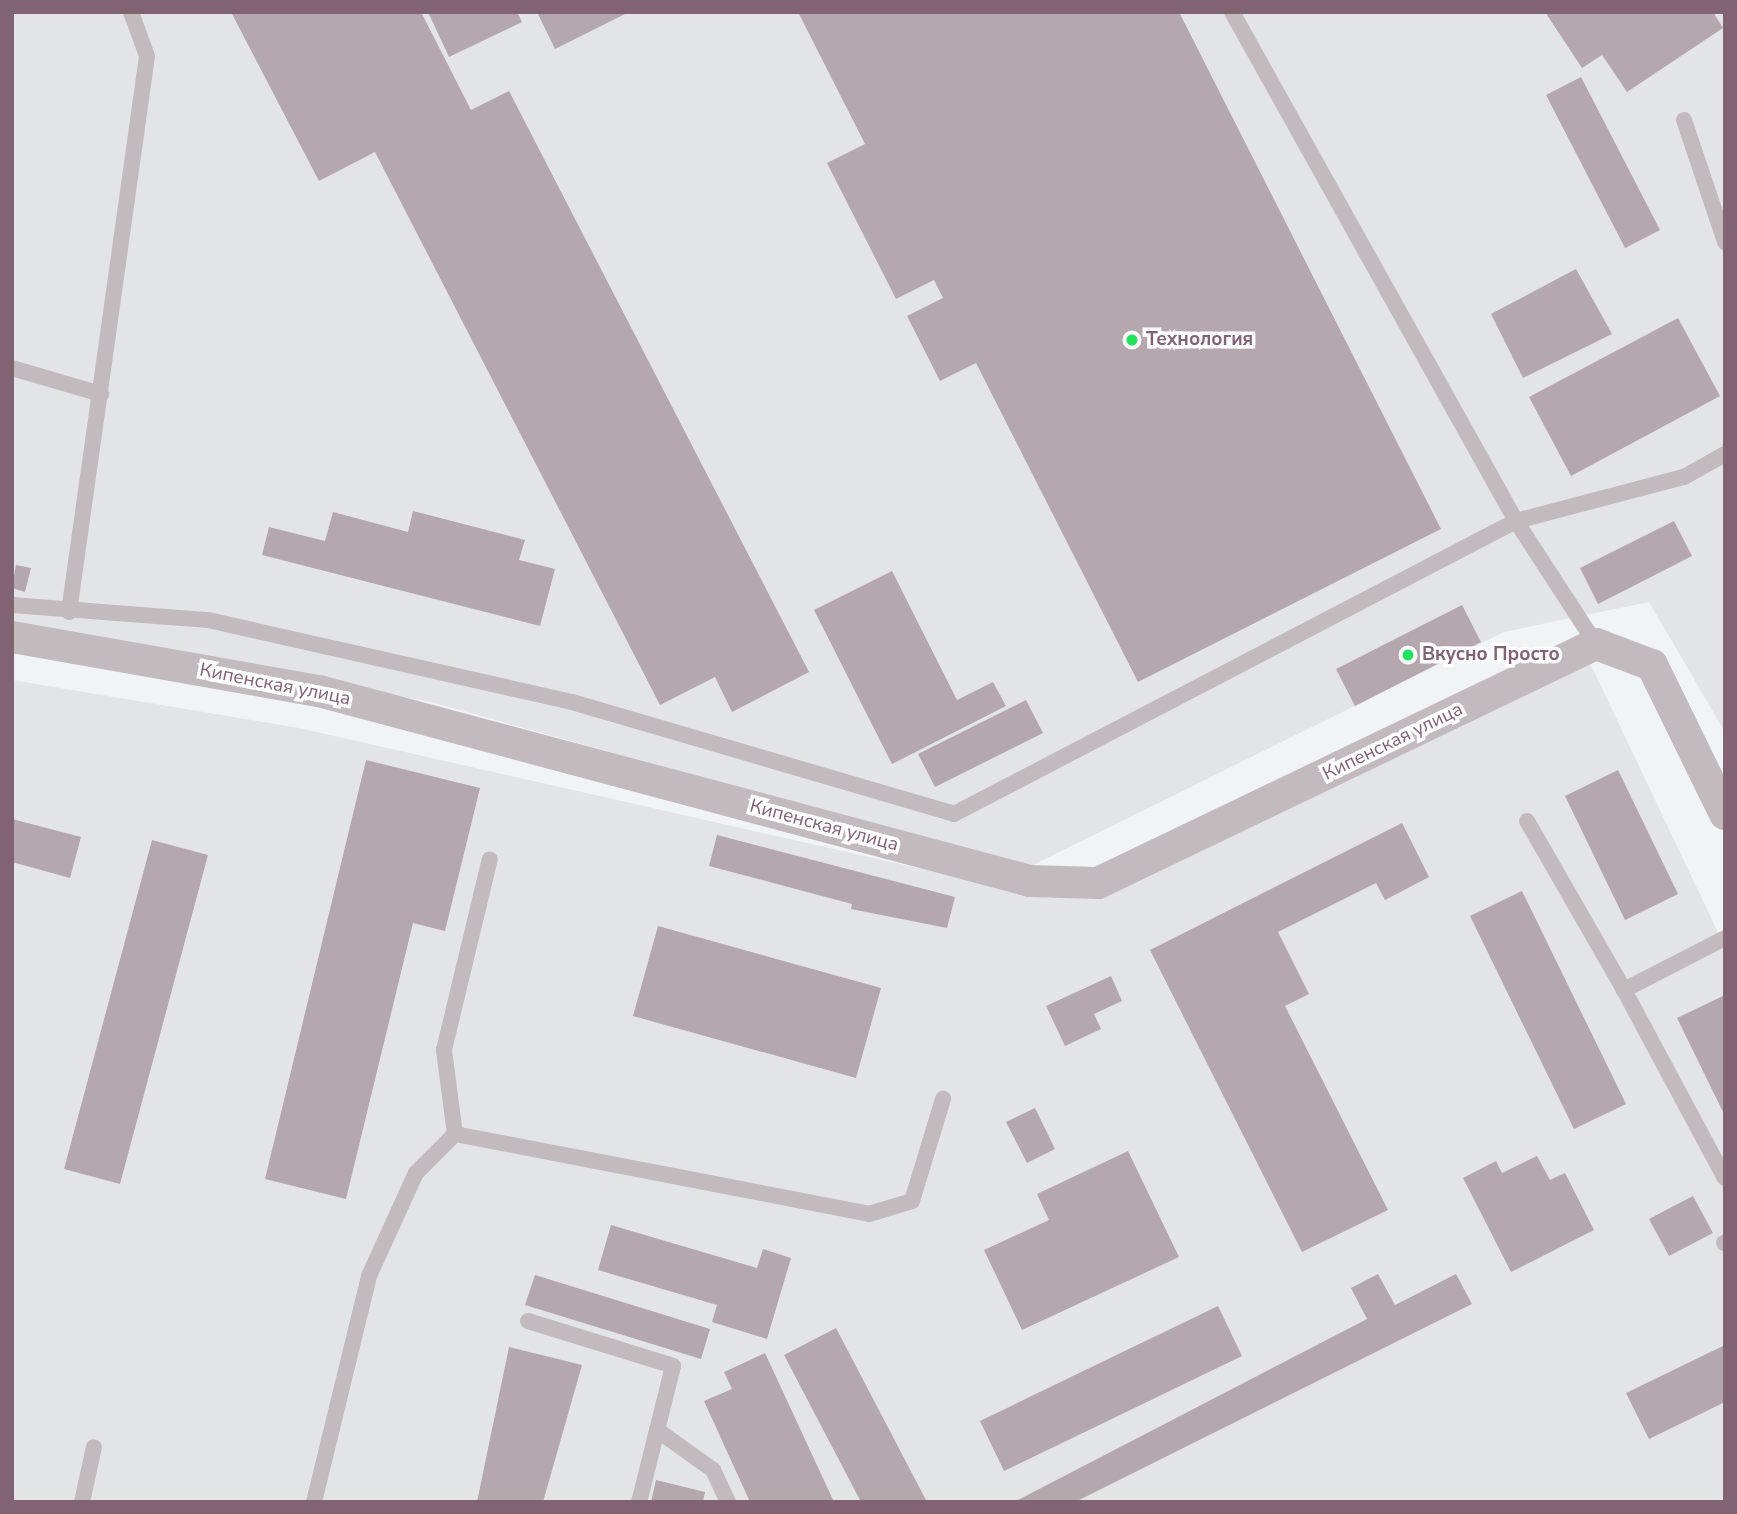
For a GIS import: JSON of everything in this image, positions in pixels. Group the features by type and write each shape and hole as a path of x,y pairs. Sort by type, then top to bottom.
{"street":[{"name":"Кипенская улица","path":"12,637 319,691 1030,881 1098,883 1596,644"},
{"path":"1596,644 1652,664 1725,814"}],"lane":[{"path":"69,612 147,56 131,12"},
{"path":"1232,12 1516,521 1596,644"},
{"path":"1684,120 1725,242"},
{"path":"12,368 101,394"},
{"path":"12,605 69,612 208,620 572,702 954,814 1516,521 1684,477 1725,454"},
{"path":"1527,821 1624,990 1725,1178"},
{"path":"455,1134 444,1050 490,859"},
{"path":"1624,990 1725,938"},
{"path":"455,1134 869,1214 912,1201 943,1099"},
{"path":"314,1502 369,1276 416,1173 455,1134"},
{"path":"528,1321 673,1366 639,1502"},
{"path":"657,1430 713,1470 728,1502"},
{"path":"82,1502 94,1447"}],"shaded area":[{"path":"12,12 1725,12 1725,732 1649,602 1504,632 1027,868 431,702 12,625"},
{"path":"1590,663 1725,947 1725,1502 12,1502 12,680 299,728 1050,898"}],"building":[{"path":"231,12 421,12 471,110 509,91 809,672 732,712 715,677 660,705 375,152 319,181"},
{"path":"428,12 517,12 522,22 449,57"},
{"path":"537,12 629,12 555,49"},
{"name":"Технология","path":"798,12 1179,12 1441,529 1138,682 976,363 940,381 907,316 943,298 934,280 896,299 827,163 865,144"},
{"path":"1545,12 1713,12 1723,28 1627,92 1602,55 1582,68"},
{"path":"1581,77 1660,230 1625,248 1546,95"},
{"path":"1576,269 1612,334 1523,378 1491,314"},
{"path":"1678,318 1720,396 1571,476 1529,397"},
{"path":"413,511 525,540 519,560 555,569 540,626 262,555 269,527 325,541 333,512 408,532"},
{"path":"1674,521 1692,556 1598,604 1580,568"},
{"path":"16,565 31,568 25,592 12,588"},
{"path":"892,571 957,700 993,682 1006,706 892,764 814,610"},
{"name":"Вкусно Просто","path":"1462,605 1481,642 1355,706 1336,669"},
{"path":"1026,700 1043,733 935,787 918,754"},
{"path":"366,760 480,788 445,931 413,923 346,1199 265,1179"},
{"path":"1618,770 1678,894 1625,920 1565,796"},
{"path":"12,819 81,837 70,878 12,862"},
{"path":"1402,823 1429,877 1385,900 1376,883 1278,932 1309,994 1285,1006 1388,1210 1302,1252 1150,950"},
{"path":"717,835 955,897 947,928 851,909 852,904 709,866"},
{"path":"152,840 208,855 120,1184 64,1169"},
{"path":"1522,891 1626,1104 1574,1129 1470,916"},
{"path":"658,926 881,988 856,1078 633,1016"},
{"path":"1111,976 1122,1001 1094,1014 1101,1029 1065,1046 1046,1006"},
{"path":"1725,995 1725,1116 1677,1018"},
{"path":"1035,1108 1055,1149 1027,1163 1006,1122"},
{"path":"1128,1151 1179,1257 1022,1330 984,1250 1049,1220 1037,1194"},
{"path":"1537,1156 1550,1180 1565,1173 1594,1230 1511,1272 1463,1178 1496,1161 1502,1173"},
{"path":"1693,1196 1713,1233 1669,1256 1649,1219"},
{"path":"611,1225 757,1268 763,1249 791,1258 767,1339 712,1322 717,1305 598,1270"},
{"path":"1378,1274 1395,1305 1456,1274 1472,1304 1075,1502 1014,1502 1367,1319 1351,1288"},
{"path":"535,1275 710,1329 701,1359 525,1305"},
{"path":"1218,1306 1242,1356 1004,1471 980,1421"},
{"path":"836,1328 927,1502 861,1502 784,1355"},
{"path":"1725,1345 1725,1402 1649,1439 1626,1393"},
{"path":"509,1347 582,1365 543,1502 477,1502"},
{"path":"765,1353 834,1502 750,1502 704,1401 732,1389 724,1372"},
{"path":"656,1480 705,1492 703,1502 651,1502"}],"place":[{"name":"Технология","path":"1132,340"},
{"name":"Вкусно Просто","path":"1408,655"}]}
